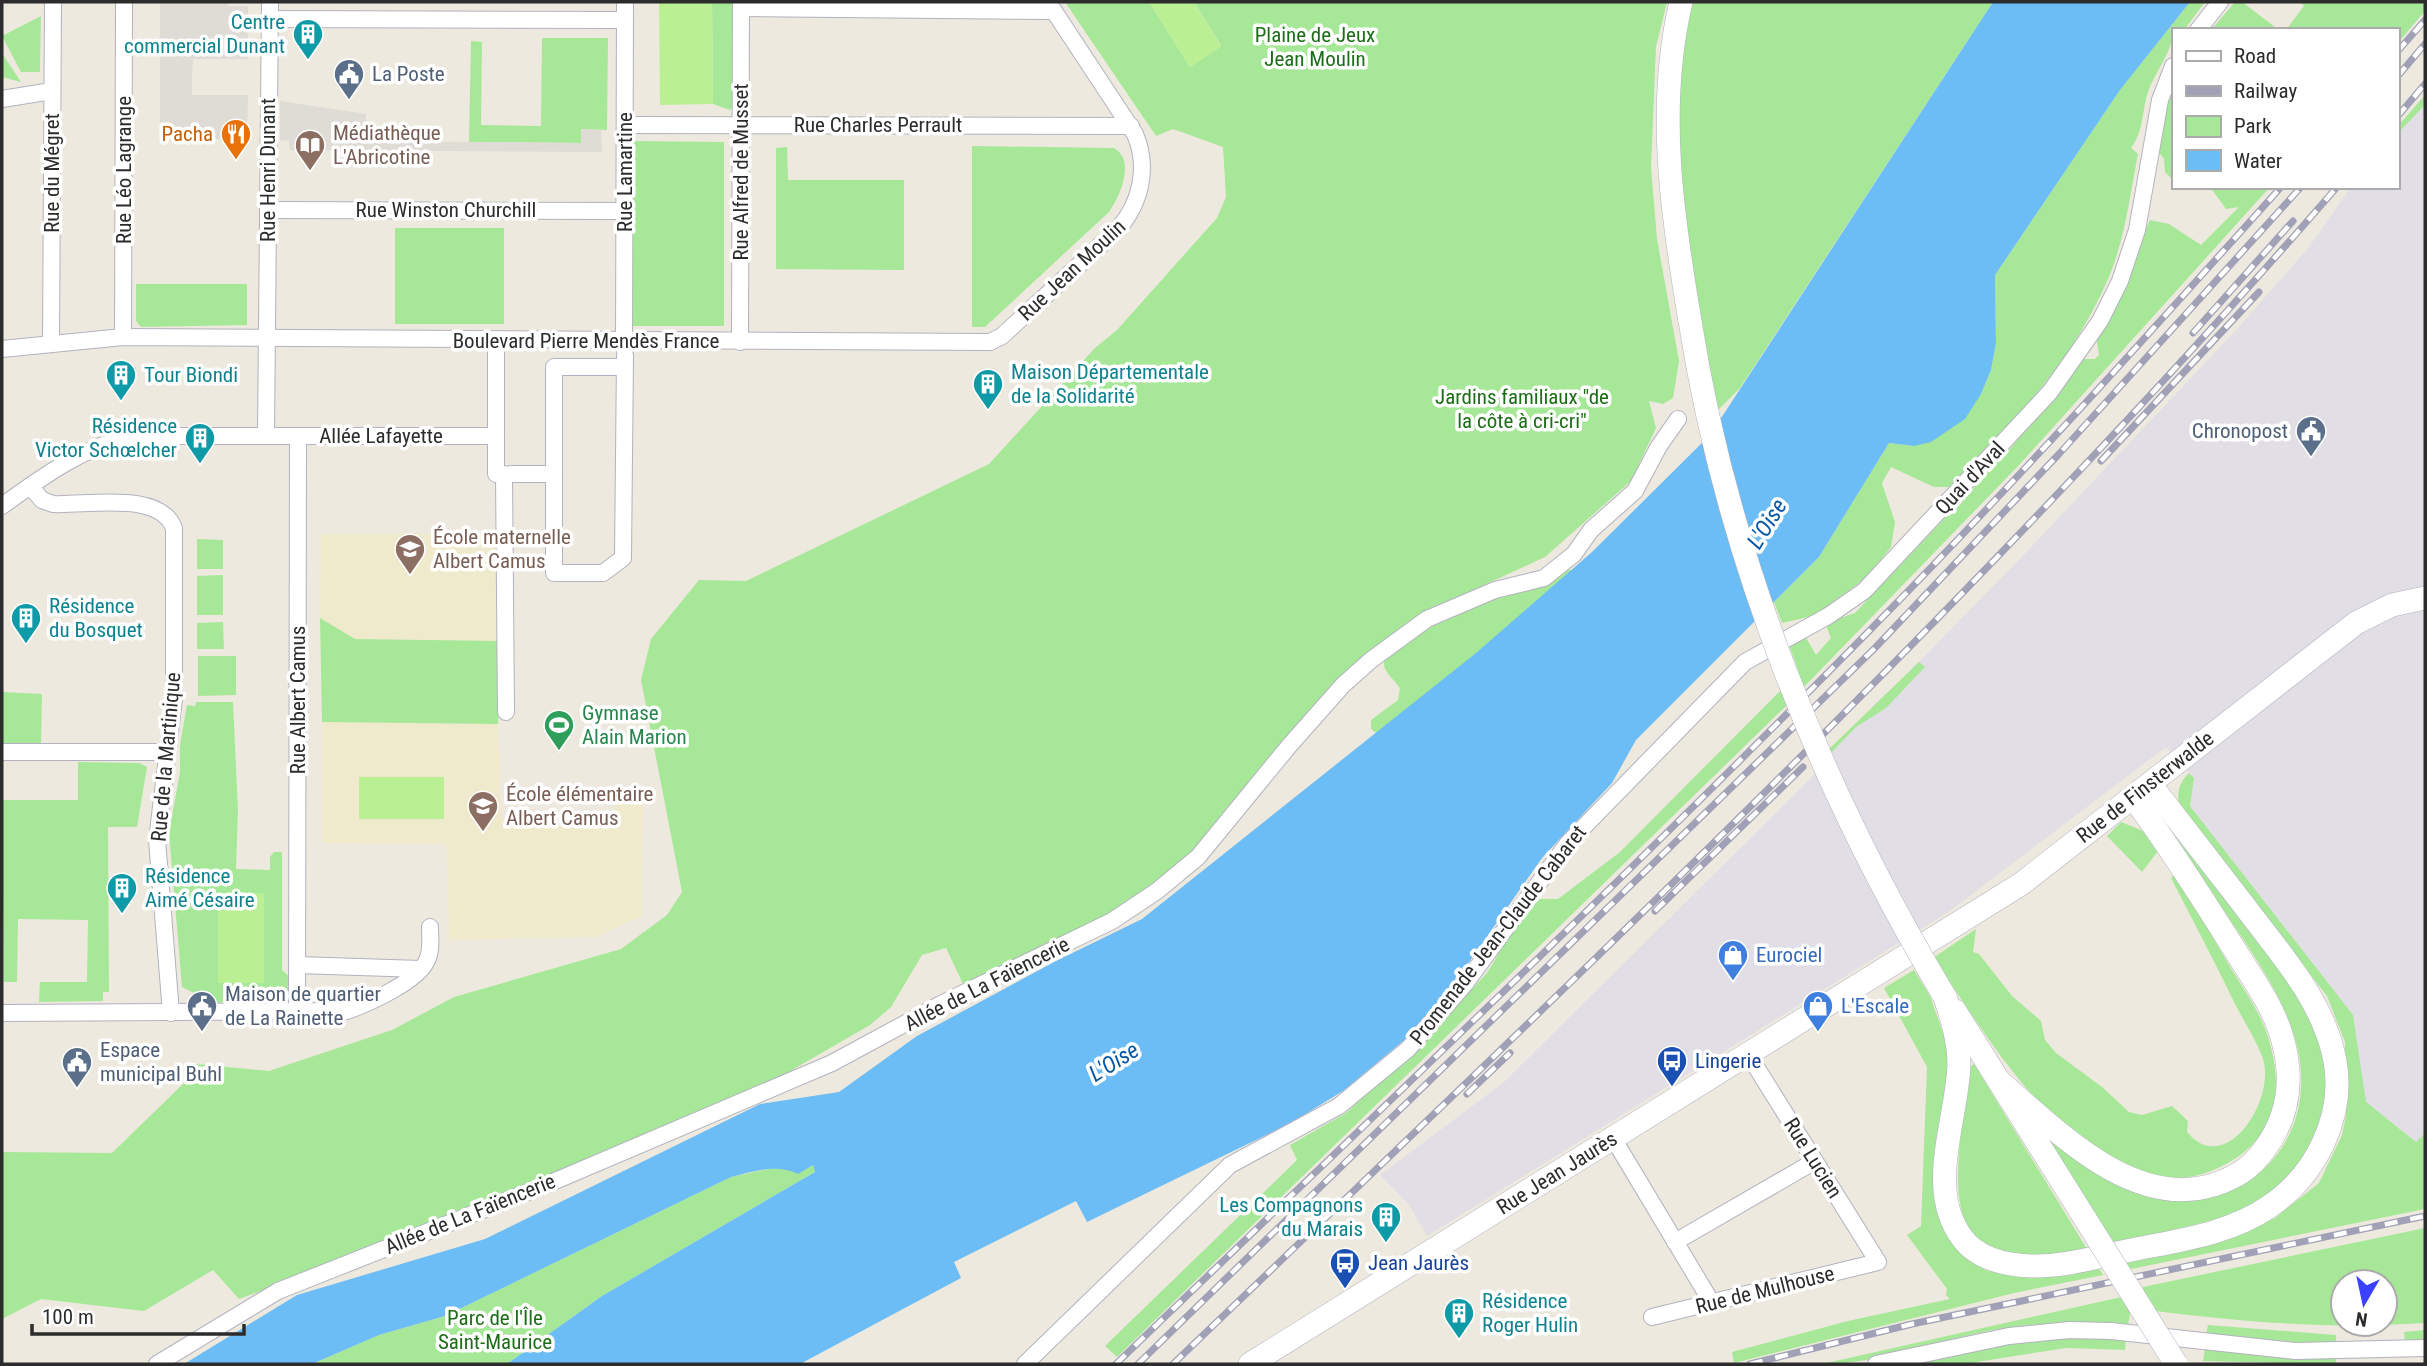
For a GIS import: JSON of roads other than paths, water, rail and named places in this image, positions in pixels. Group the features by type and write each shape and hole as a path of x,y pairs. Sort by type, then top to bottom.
{"main road":[{"path":"1681,2 1671,65 1668,151 1676,233 1689,321 1706,406 1731,506 1786,667 1858,833 1945,997 2176,1364"},
{"name":"Rue de Finsterwalde","path":"1865,981 2021,884 2356,623 2392,605 2425,598"},
{"path":"1945,997 1955,1029 1959,1065 1946,1161 1947,1198 1960,1234 1968,1245 1985,1257 2021,1265 2048,1266 2210,1233 2260,1213 2295,1183 2319,1152 2331,1123 2337,1078 2331,1043 2320,1014 2297,976 2142,791"},
{"path":"2000,1082 2100,1162 2133,1181 2164,1189 2205,1187 2242,1171 2259,1156 2282,1120 2288,1098 2288,1074 2284,1045 2274,1017 2182,867 2142,791"},
{"name":"Rue Jean Jaurès","path":"1250,1364 1865,981"}],"street":[{"name":"Rue du Mégret","path":"51,343 53,2"},
{"name":"Rue Léo Lagrange","path":"123,337 124,2"},
{"name":"Rue Henri Dunant","path":"266,434 270,2"},
{"name":"Rue Lamartine","path":"554,474 554,573 603,573 623,558 625,2"},
{"path":"2200,28 2220,2"},
{"path":"741,5 1051,7"},
{"name":"Rue Alfred de Musset","path":"740,342 741,5"},
{"name":"Rue Jean Moulin","path":"904,343 980,344 997,339 1118,229 1133,210 1141,183 1141,154 1131,127 1051,7"},
{"path":"269,19 625,20"},
{"name":"Quai d'Aval","path":"1619,788 1745,662 1838,610 1871,584 2063,376 2104,314 2128,260 2142,208 2160,100 2172,69"},
{"path":"2,99 52,91"},
{"name":"Rue Charles Perrault","path":"625,125 741,123 1131,127"},
{"name":"Rue Winston Churchill","path":"268,209 625,211"},
{"name":"Boulevard Pierre Mendès France","path":"2,348 123,337 496,341 624,353 740,342 904,343"},
{"path":"496,341 496,474 504,474 506,712"},
{"path":"511,474 554,474 554,367 624,353"},
{"name":"Allée de La Faïencerie","path":"157,1364 278,1291 548,1184 832,1063 953,998 1112,921 1175,878 1198,857 1289,746 1343,685 1371,660 1427,619 1495,590 1544,578 1574,554 1591,530 1635,491 1659,446 1678,419"},
{"name":"Allée Lafayette","path":"2,506 60,466 116,440 160,434 496,436"},
{"name":"Rue Albert Camus","path":"297,1013 299,436"},
{"name":"Rue de la Martinique","path":"30,486 42,500 53,504 143,504 157,508 172,522 175,534 174,699 157,840 171,1013"},
{"path":"2,752 166,752"},
{"name":"Promenade Jean-Claude Cabaret","path":"1025,1364 1230,1165 1339,1106 1408,1049 1465,984 1560,851 1619,788"},
{"path":"2,1013 340,1012 355,1008 421,970 430,952 430,927"},
{"path":"297,965 421,970"},
{"name":"Rue Lucien","path":"1748,1054 1878,1262"},
{"path":"1613,1138 1712,1303"},
{"path":"1675,1242 1815,1161"},
{"name":"Rue de Mulhouse","path":"1652,1317 1878,1262"},
{"path":"1876,1364 2009,1336 2079,1329 2304,1351 2425,1348"}],"water":[{"name":"L'Oise","path":"1993,2 2190,2 2120,90 1995,275 1996,343 1991,370 1981,394 1965,419 1931,442 1914,446 1889,443 1819,557 1636,740 1612,783 1542,858 1444,998 1414,1032 1343,1091 1289,1124 1087,1222 1076,1201 954,1262 961,1278 800,1364 507,1364 602,1296 815,1172 813,1165 798,1174 773,1169 731,1177 445,1316 379,1335 312,1364 184,1364 297,1295 485,1239 760,1104 839,1092 917,1036 1054,962 1142,919 1476,653 1592,552 1710,435"}],"railway":[{"path":"2399,50 2425,20"},
{"path":"2399,75 2425,44"},
{"path":"2399,115 2425,84"},
{"path":"1116,1364 1592,906 1780,721 2029,464 2279,189"},
{"path":"1138,1364 1874,649 2059,454 2299,189"},
{"path":"1173,1364 1621,934 1915,642 2199,342 2335,189"},
{"path":"2193,333 2293,221"},
{"path":"2101,461 2259,292"},
{"path":"1655,911 1803,767"},
{"path":"1467,1094 1510,1053"},
{"path":"1750,1364 1912,1324 2425,1216"}],"place":[{"name":"Centre commercial Dunant","path":"308,61"},
{"name":"La Poste","path":"349,101"},
{"name":"Pacha","path":"236,161"},
{"name":"Médiathèque L'Abricotine","path":"310,172"},
{"name":"Tour Biondi","path":"121,402"},
{"name":"Maison Départementale de la Solidarité","path":"988,411"},
{"name":"Chronopost","path":"2311,458"},
{"name":"Résidence Victor Schœlcher","path":"200,465"},
{"name":"École maternelle Albert Camus","path":"410,576"},
{"name":"Résidence du Bosquet","path":"26,645"},
{"name":"Gymnase Alain Marion","path":"559,752"},
{"name":"École élémentaire Albert Camus","path":"483,833"},
{"name":"Résidence Aimé Césaire","path":"122,915"},
{"name":"Eurociel","path":"1733,982"},
{"name":"Maison de quartier de La Rainette","path":"202,1033"},
{"name":"L'Escale","path":"1818,1033"},
{"name":"Lingerie","path":"1672,1088"},
{"name":"Espace municipal Buhl","path":"77,1089"},
{"name":"Les Compagnons du Marais","path":"1386,1244"},
{"name":"Jean Jaurès","path":"1345,1290"},
{"name":"Résidence Roger Hulin","path":"1459,1340"}],"park label":[{"name":"Plaine de Jeux Jean Moulin","path":"1315,47"},
{"name":"Jardins familiaux \"de la côte à cri-cri\"","path":"1522,409"},
{"name":"Parc de l'Île Saint-Maurice","path":"495,1330"}]}
